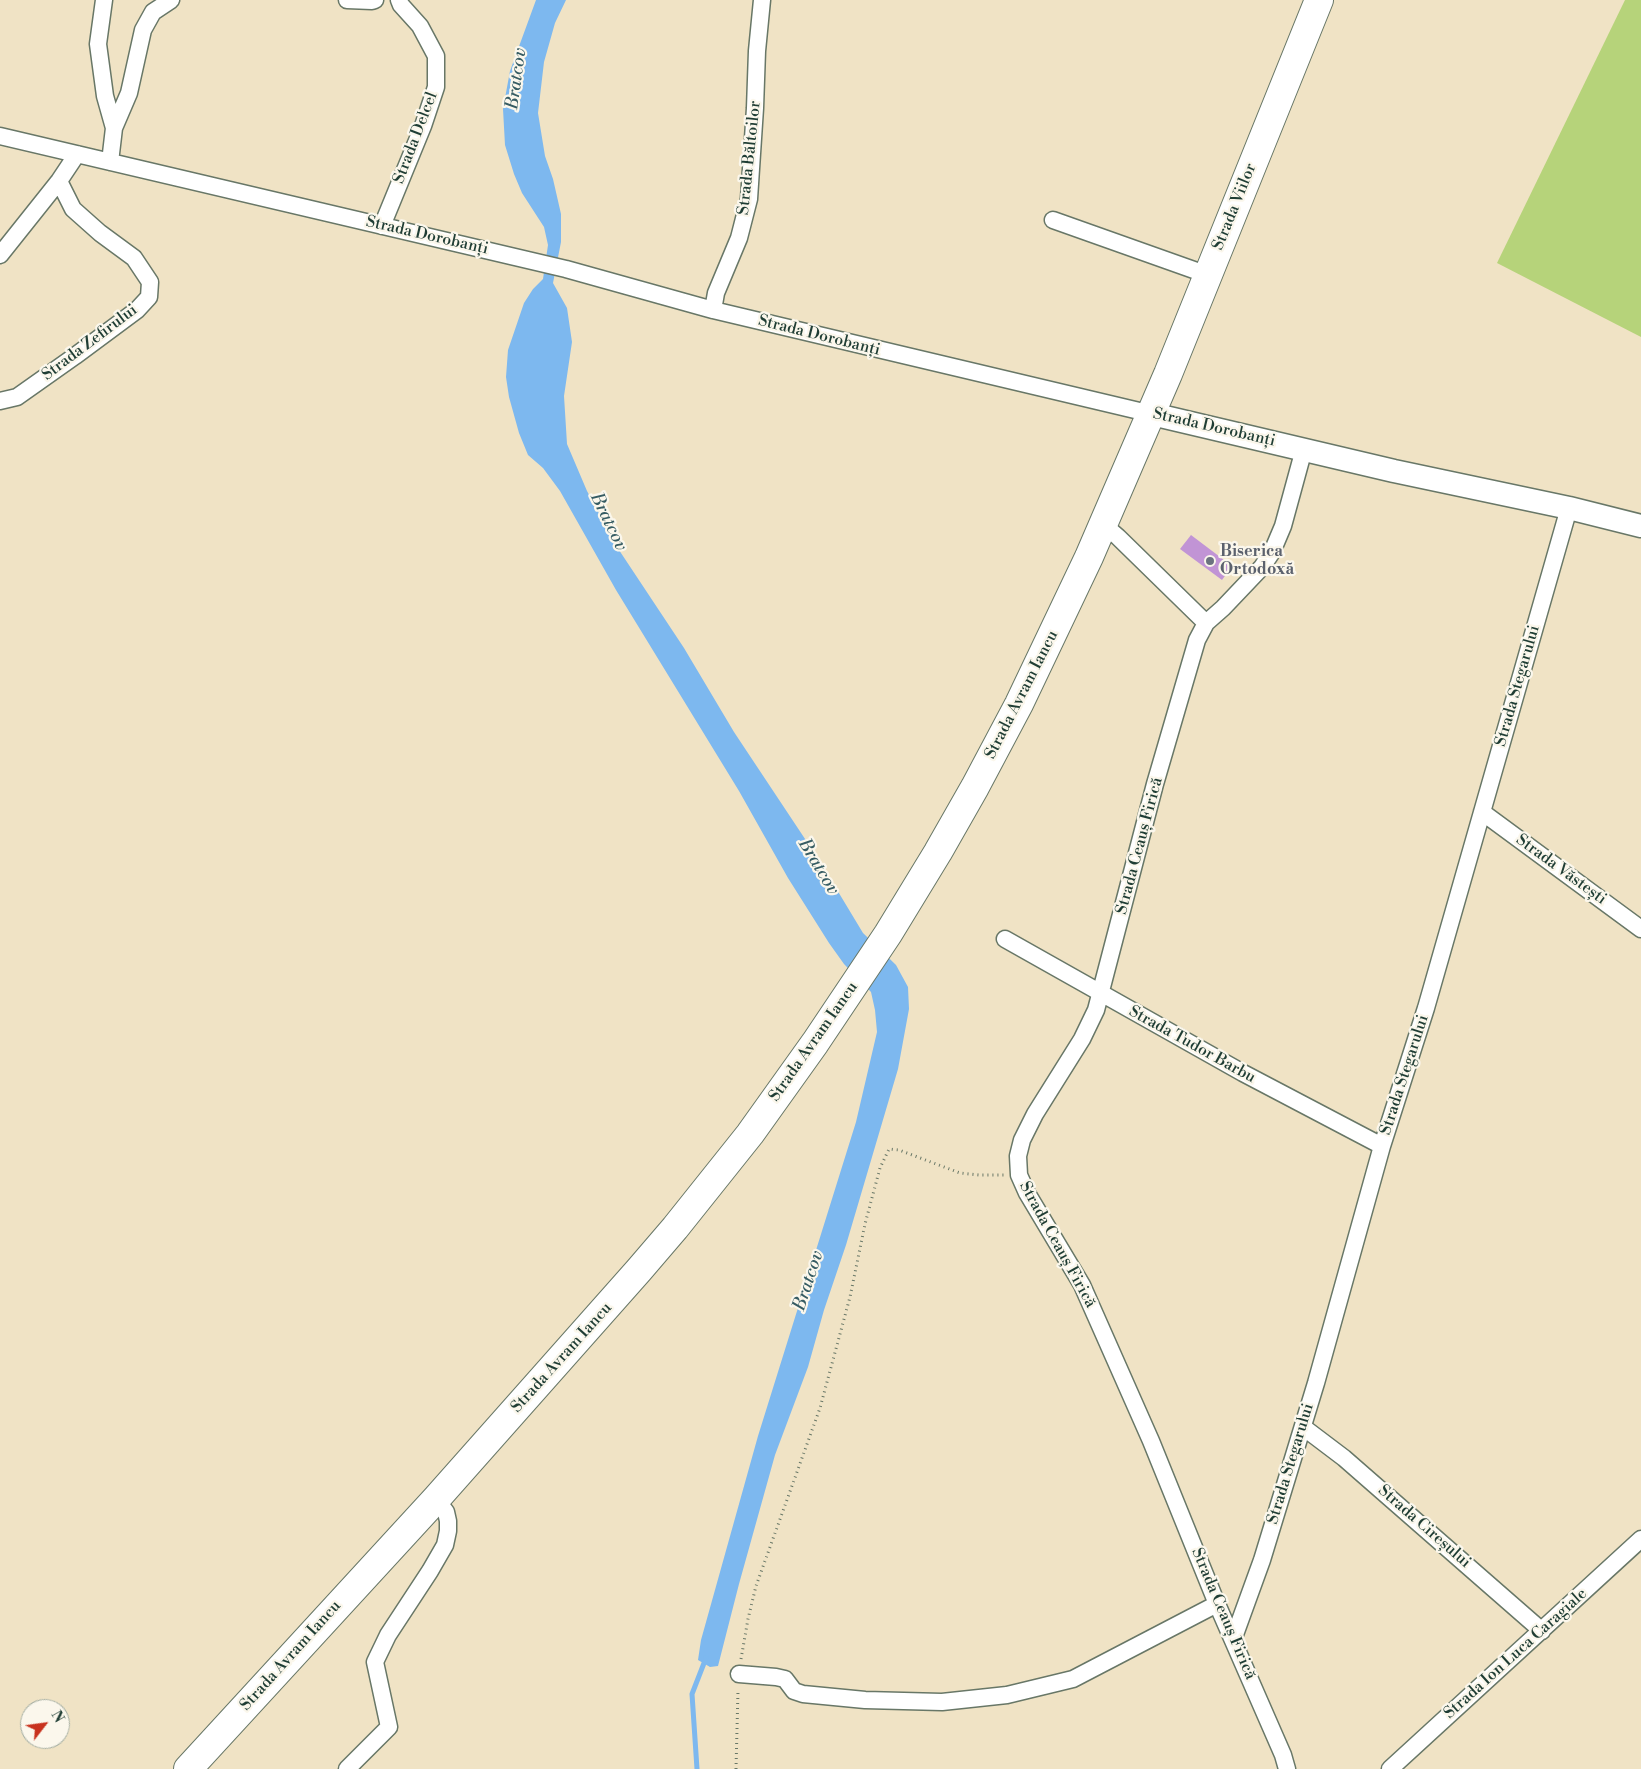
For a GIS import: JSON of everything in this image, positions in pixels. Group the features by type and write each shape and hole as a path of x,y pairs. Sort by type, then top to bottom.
{"highway":[{"name":"Strada Viilor","path":"1152,414 1319,0"},
{"name":"Strada Avram Iancu","path":"188,1769 322,1621 436,1500 582,1336 675,1228 750,1134 839,1008 888,934 938,852 1015,712 1104,525 1152,414"}],"street":[{"path":"104,0 98,44 105,96 114,128"},
{"path":"110,162 114,128 129,93 143,30 153,12 171,0"},
{"path":"347,0 376,0"},
{"name":"Strada Delcel","path":"382,226 423,126 436,87 436,56 420,26 401,5 399,0"},
{"name":"Strada Băltoilor","path":"713,310 716,294 739,238 749,199 756,108 757,51 762,0"},
{"name":"Strada Dorobanți","path":"0,136 566,269 713,310 1386,469 1569,508 1641,526"},
{"path":"0,255 59,181 77,154"},
{"name":"Strada Zefirului","path":"0,401 17,397 137,310 149,297 150,282 134,258 100,233 73,209 59,181"},
{"path":"1053,220 1208,275"},
{"name":"Strada Ceauș Firică","path":"1287,1769 1283,1755 1233,1640 1151,1441 1082,1285 1027,1193 1019,1175 1018,1156 1022,1140 1082,1039 1096,1010 1155,784 1197,640 1206,623 1262,567 1272,552 1284,526 1304,449"},
{"name":"Strada Stegarului","path":"1233,1640 1262,1560 1303,1427 1382,1146 1426,1008 1569,508"},
{"path":"1104,525 1118,536 1206,623"},
{"name":"Strada Văstești","path":"1482,812 1641,929"},
{"name":"Strada Tudor Barbu","path":"1005,939 1243,1073 1382,1146"},
{"name":"Strada Cireșului","path":"1303,1427 1351,1465 1542,1631"},
{"path":"347,1769 389,1727 376,1662 388,1635 445,1545 448,1521 446,1512 436,1500"},
{"name":"Strada Ion Luca Caragiale","path":"1390,1769 1641,1539"},
{"path":"739,1674 776,1677 785,1680 794,1691 804,1694 865,1700 942,1702 1007,1695 1073,1679 1218,1604"}],"path":[{"path":"736,1769 739,1674 748,1618 756,1586 820,1408 850,1297 880,1168 889,1149 899,1150 960,1173 1019,1175"}],"green space":[{"path":"1625,0 1641,0 1641,337 1497,263"}],"water":[{"path":"536,0 566,0 555,23 544,62 538,113 545,156 553,179 561,214 561,242 553,283 567,308 572,342 564,396 567,444 587,491 619,550 684,648 734,732 819,860 863,933 896,965 908,987 909,1009 898,1069 808,1367 775,1455 718,1666 710,1667 698,1660 701,1640 758,1436 856,1122 877,1032 875,1010 871,992 844,964 788,878 739,791 616,590 560,491 543,468 528,455 519,433 509,397 506,377 508,350 524,303 533,289 543,279 548,245 544,227 522,193 514,174 505,145 503,109 510,71"}],"building":[{"path":"1191,535 1232,566 1222,580 1180,549"}],"waterway":[{"name":"Bratcov","path":"697,1769 692,1694 706,1658"}],"place":[{"name":"Biserica Ortodoxă","path":"1210,561"}]}
